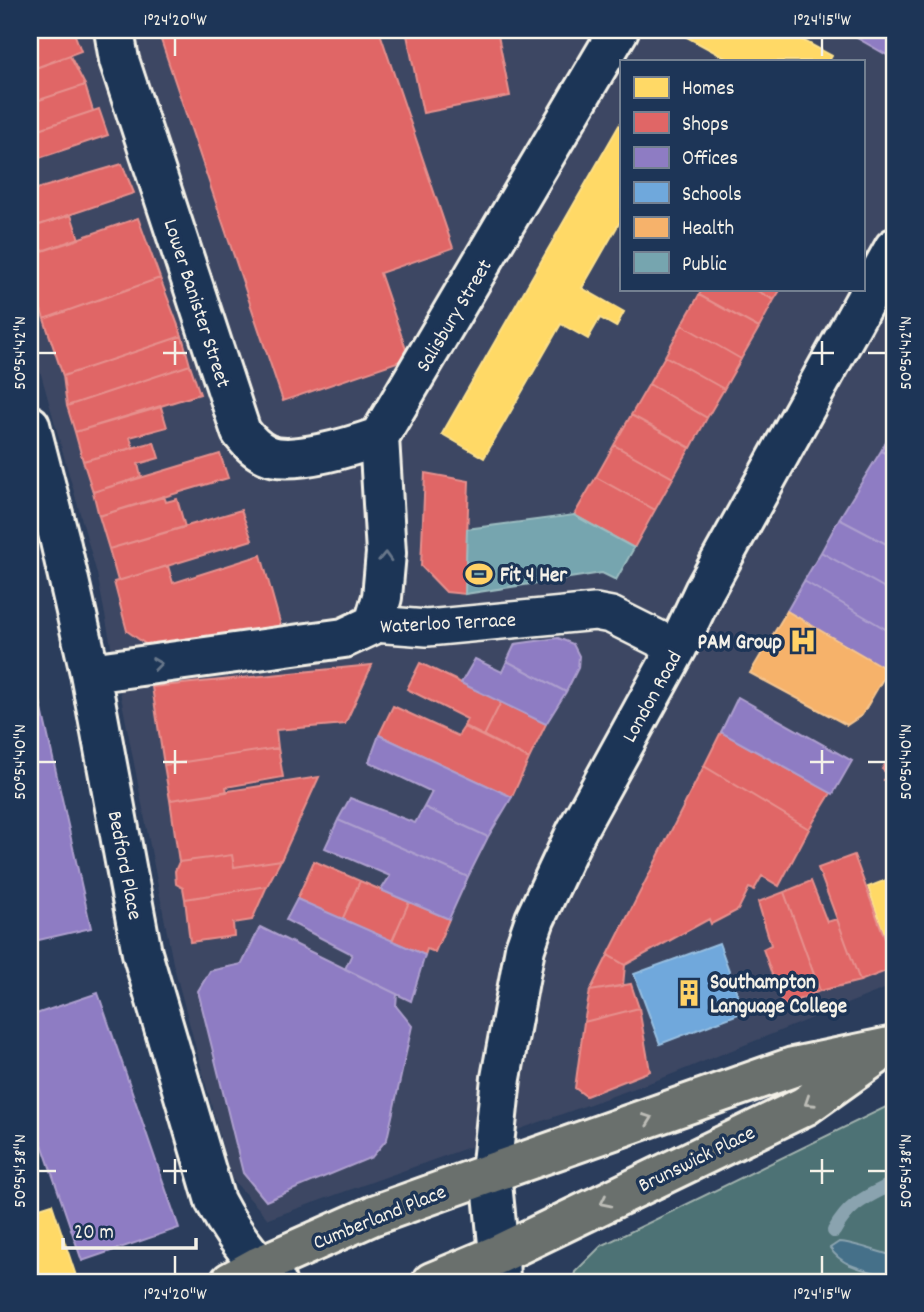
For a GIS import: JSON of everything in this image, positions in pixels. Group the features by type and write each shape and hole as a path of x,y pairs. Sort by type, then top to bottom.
{"main road":[{"name":"Brunswick Place","path":"491,1173 793,1067 890,1047"},
{"name":"Brunswick Place","path":"499,1268 805,1106 890,1047"},
{"name":"Cumberland Place","path":"255,1277 374,1215 491,1173"},
{"path":"432,1282 499,1268"}],"street":[{"name":"Lower Banister Street","path":"114,30 119,60 241,432 253,446 268,455 290,457 338,450 379,438"},
{"name":"Salisbury Street","path":"379,438 619,30"},
{"name":"London Road","path":"499,1268 491,1173 501,1078 525,948 536,919 576,832 677,648 704,591 894,248"},
{"name":"Bedford Place","path":"30,425 45,545 90,673 146,966 215,1201 255,1277"},
{"path":"374,624 382,597 386,553 379,438"},
{"name":"Waterloo Terrace","path":"90,673 345,638 374,624 427,628 595,612 611,615 677,648"}],"shaded area":[{"path":"30,30 894,30 894,985 660,1079 268,1219 231,1178 173,963 97,574 30,341"},
{"path":"839,1242 894,1256 894,1278 843,1261 830,1248"}],"green space":[{"path":"894,1103 894,1282 573,1282 575,1272 601,1246"}],"building: Homes":[{"path":"674,30 784,30 832,56 830,60 729,60"},
{"path":"620,124 620,222 582,288 624,312 616,327 600,318 588,339 561,324 484,458 442,434"},
{"path":"894,877 894,963 868,887"},
{"path":"52,1204 78,1282 30,1282 30,1211"}],"building: Shops":[{"path":"46,30 73,30 81,51 30,70 30,35"},
{"path":"192,30 379,30 453,248 380,273 409,358 283,401 161,40"},
{"path":"406,30 497,30 510,96 423,113"},
{"path":"70,56 85,85 30,103 30,70"},
{"path":"85,85 93,111 30,132 30,103"},
{"path":"99,109 108,135 30,161 30,132"},
{"path":"122,164 134,193 30,228 30,191"},
{"path":"30,170 36,189 30,191"},
{"path":"71,215 79,239 30,255 30,228"},
{"path":"138,218 160,278 44,319 30,277 30,255"},
{"path":"160,278 182,336 63,376 44,319"},
{"path":"702,290 756,290 774,300 759,328 699,295"},
{"path":"756,290 780,290 774,300"},
{"path":"699,295 759,328 741,359 682,325"},
{"path":"682,325 741,359 724,389 665,356"},
{"path":"182,336 190,365 67,406 63,376"},
{"path":"665,356 724,389 707,418 649,384"},
{"path":"190,365 200,394 75,432 67,406"},
{"path":"649,384 707,418 691,448 631,415"},
{"path":"161,407 167,427 130,437 133,448 83,461 75,432"},
{"path":"631,415 690,448 673,478 614,445"},
{"path":"154,442 159,458 138,464 141,477 93,492 83,461"},
{"path":"614,445 673,478 655,510 596,477"},
{"path":"220,454 228,478 99,516 93,492"},
{"path":"425,473 469,481 465,594 446,592 421,566"},
{"path":"596,477 655,510 634,548 574,515"},
{"path":"164,496 166,502 177,499 185,527 109,549 99,516"},
{"path":"241,510 252,540 118,581 109,549"},
{"path":"261,555 281,626 147,645 127,631 114,582 168,566 173,583"},
{"path":"420,663 501,702 484,736 464,726 467,719 407,689"},
{"path":"372,665 345,724 276,730 278,748 164,765 152,687"},
{"path":"501,702 546,724 529,759 484,736"},
{"path":"393,706 458,736 464,727 529,759 512,797 379,735"},
{"path":"721,732 831,793 809,829 704,766"},
{"path":"278,748 283,777 226,787 227,792 170,800 164,765"},
{"path":"894,751 894,786 884,780 888,774 882,769"},
{"path":"704,766 809,829 779,886 762,876 754,890 749,888 738,910 711,924 709,919 625,965 608,955"},
{"path":"319,777 281,860 234,867 232,855 179,862 170,800"},
{"path":"232,855 234,867 281,860 267,886 185,899 183,888 176,884 175,871 179,862"},
{"path":"854,855 894,963 894,968 860,981 818,868"},
{"path":"314,861 360,881 342,920 297,899"},
{"path":"360,881 409,902 392,941 342,920"},
{"path":"811,881 827,922 837,919 860,981 820,991 784,892"},
{"path":"267,886 252,920 233,923 234,936 190,942 185,899"},
{"path":"784,892 820,991 783,1006 763,949 771,945 758,902"},
{"path":"409,902 449,919 435,952 427,949 425,955 392,941"},
{"path":"608,955 625,965 623,986 590,991"},
{"path":"631,984 639,1008 584,1022 590,991"},
{"path":"639,1008 650,1071 586,1096 575,1088 584,1022"}],"building: Offices":[{"path":"843,30 894,30 894,59"},
{"path":"894,426 894,458 881,451"},
{"path":"881,451 894,458 894,548 839,519"},
{"path":"839,519 894,548 894,593 821,552"},
{"path":"821,552 894,593 894,634 804,581"},
{"path":"804,581 894,634 894,674 787,611"},
{"path":"558,638 573,644 579,656 578,668 566,692 507,661 515,644"},
{"path":"30,656 91,928 30,942"},
{"path":"475,659 502,672 507,661 566,692 546,724 461,683"},
{"path":"738,697 852,761 833,794 721,732"},
{"path":"379,735 512,797 488,837 424,807 432,792 369,762"},
{"path":"350,798 415,823 424,807 488,837 468,877 338,820"},
{"path":"338,820 468,877 449,919 381,890 390,876 325,848"},
{"path":"297,899 425,955 411,1001 345,969 352,954 286,920"},
{"path":"260,927 397,994 396,1006 412,1026 387,1139 372,1157 266,1201 243,1173 198,991 210,971 242,964"},
{"path":"98,993 179,1228 82,1261 30,1109 30,1016"}],"building: Schools":[{"name":"Southampton Language College","path":"719,943 744,1012 660,1044 634,974"}],"building: Health":[{"name":"PAM Group","path":"787,611 888,670 862,715 847,725 750,673"}],"building: Public":[{"path":"574,515 634,548 616,580 602,573 465,594 467,529"}],"waterway":[{"path":"834,1231 853,1207 894,1183"}],"place":[{"name":"Fit 4 Her","path":"479,574"},
{"name":"PAM Group","path":"803,641"},
{"name":"Southampton Language College","path":"689,993"}]}
